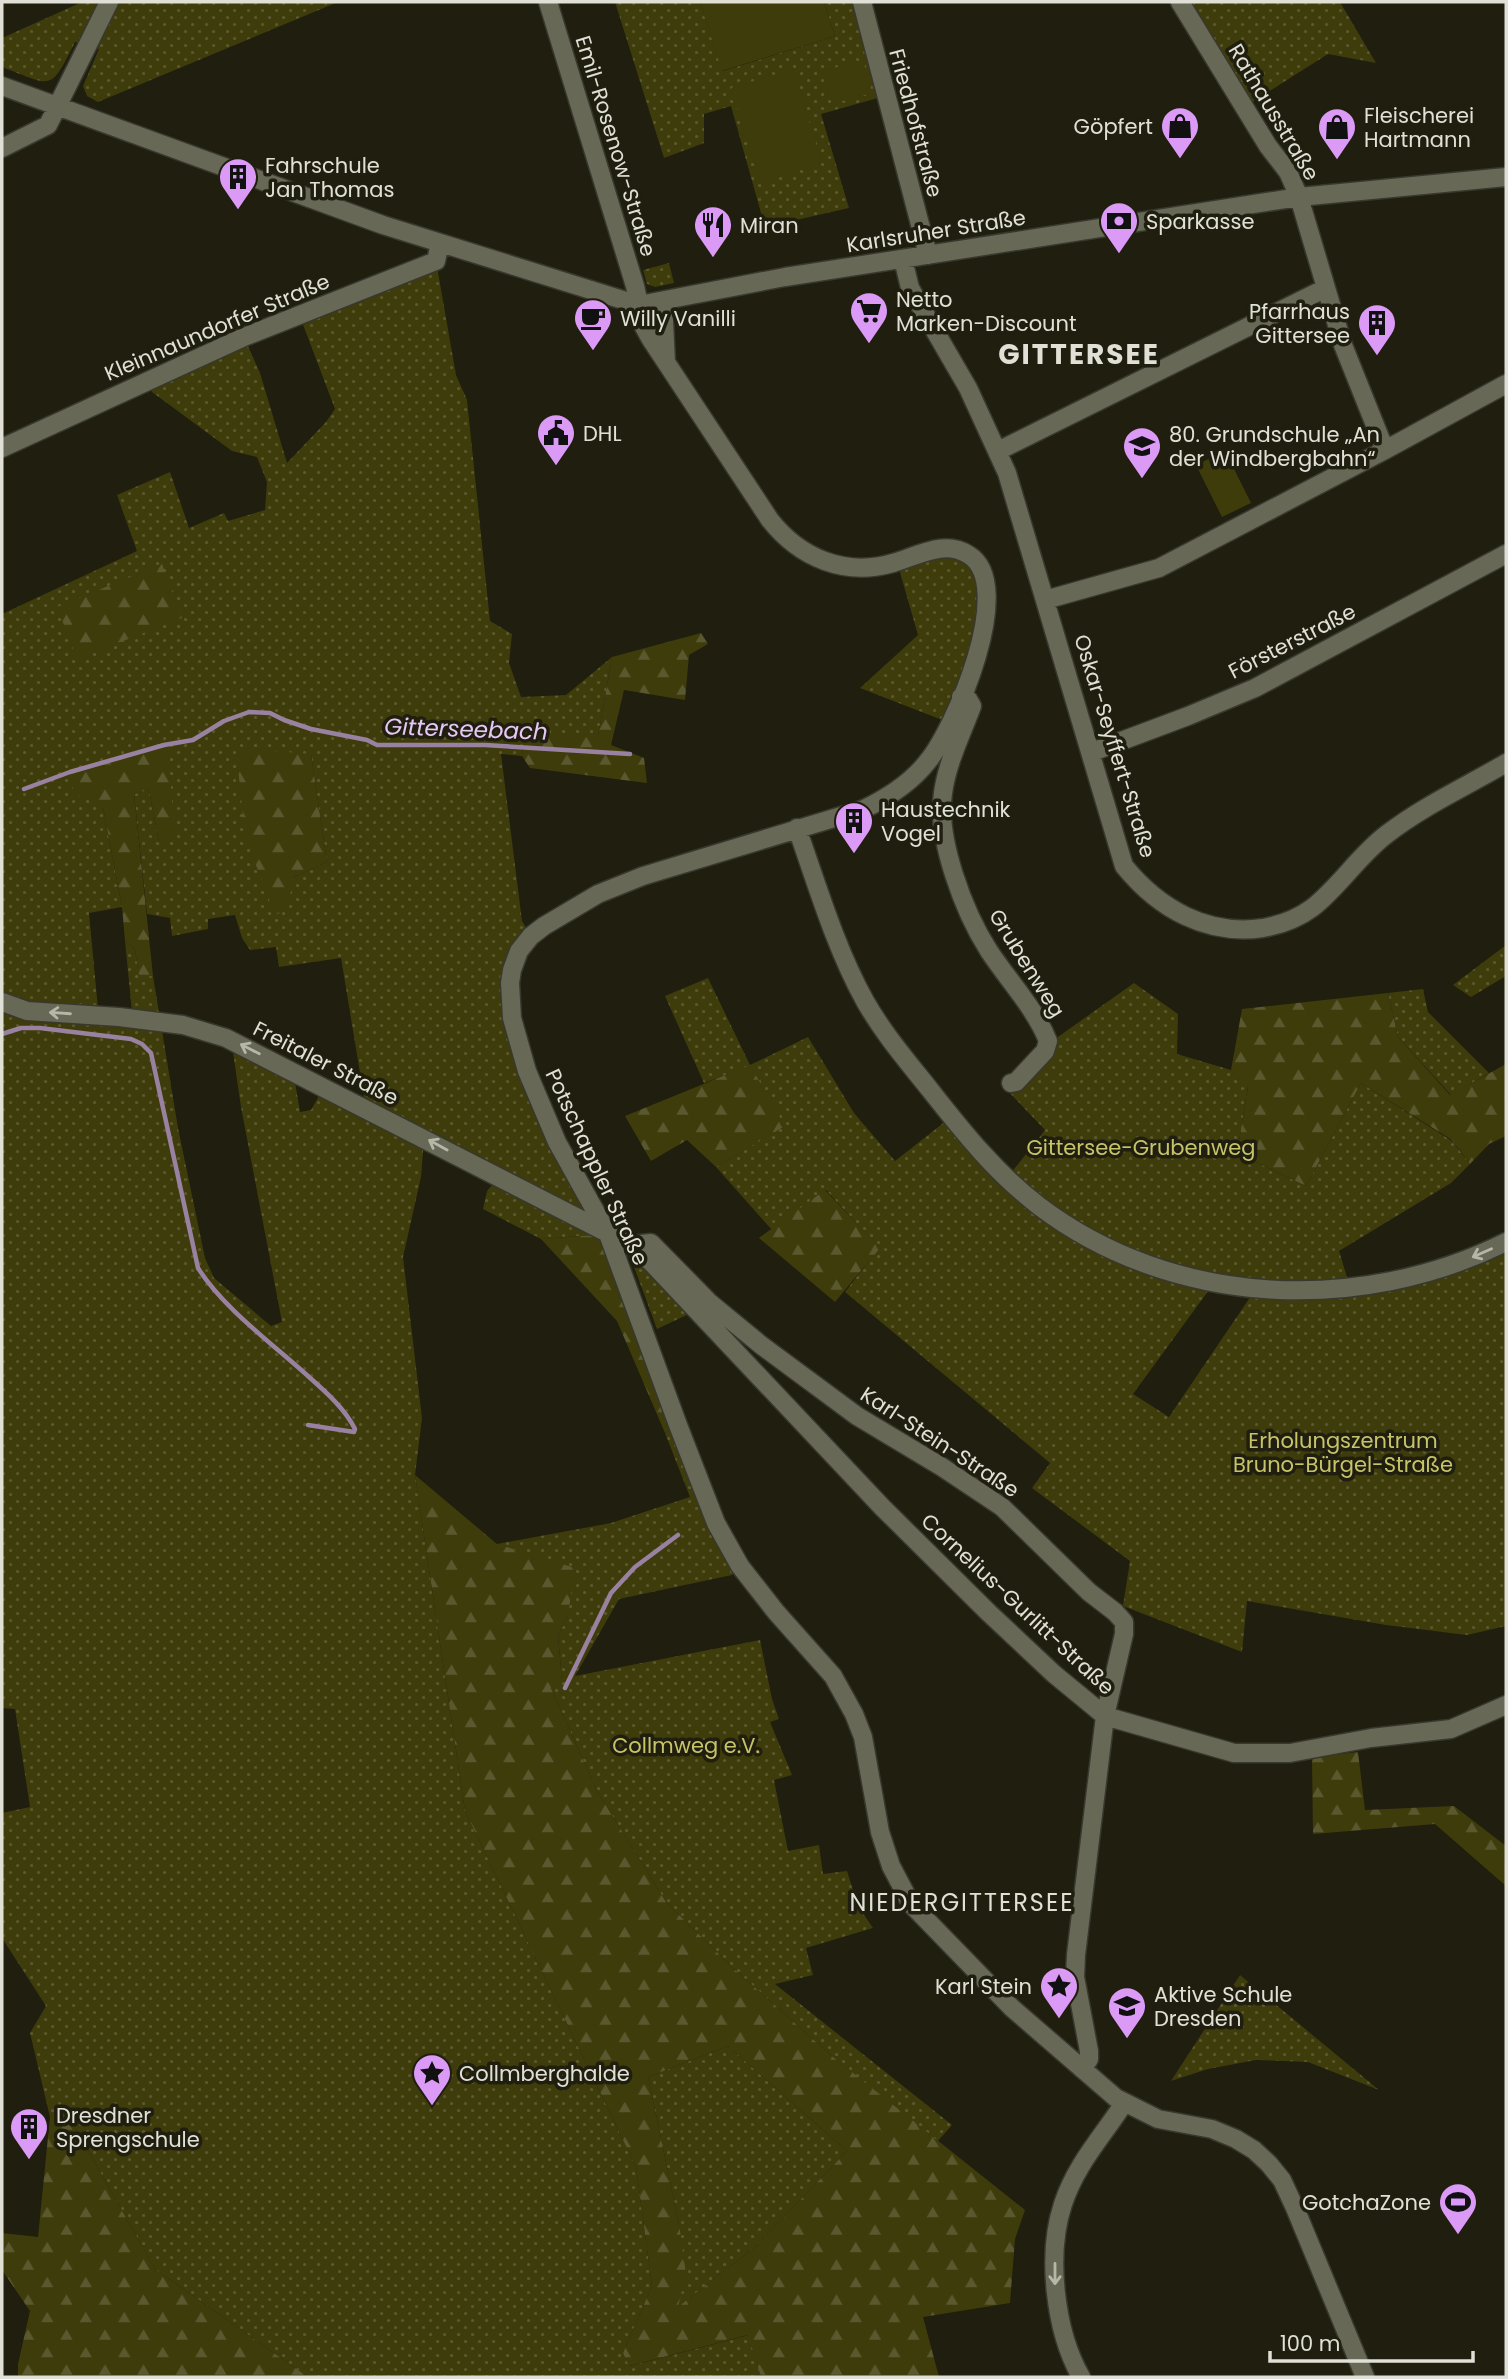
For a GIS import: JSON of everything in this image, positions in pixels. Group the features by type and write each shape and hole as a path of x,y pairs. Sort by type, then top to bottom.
{"street":[{"path":"2,148 47,126 109,2"},
{"name":"Emil-Rosenow-Straße","path":"548,2 639,305"},
{"name":"Friedhofstraße","path":"862,2 928,255"},
{"name":"Rathausstraße","path":"1180,2 1268,146 1289,172 1343,345 1385,450"},
{"name":"Karlsruher Straße","path":"2,86 383,225 639,305 785,277 1299,197 1506,177"},
{"name":"Kleinnaundorfer Straße","path":"2,447 244,337 436,261 440,243"},
{"name":"Oskar-Seyffert-Straße","path":"903,259 910,288 968,388 998,451 1017,503 1121,857 1129,871 1154,896 1177,913 1203,924 1240,929 1271,926 1303,914 1331,891 1385,835 1408,819 1506,764"},
{"path":"998,451 1326,288"},
{"path":"663,301 666,362"},
{"name":"Potschappler Straße","path":"639,305 646,332 779,532 804,552 838,565 867,568 890,564 938,548 960,550 980,565 985,580 985,620 977,659 941,741 930,759 904,786 864,809 662,870 598,894 544,926 525,944 515,959 510,997 517,1039 527,1071 557,1142 608,1234 716,1523 740,1566 832,1676 853,1714 863,1737 880,1832 891,1866 911,1904 1012,2008 1124,2103 1158,2119 1212,2129 1236,2139 1254,2150 1269,2164 1282,2180 1295,2208 1366,2377"},
{"path":"1045,600 1159,568 1506,384"},
{"name":"Försterstraße","path":"1091,752 1255,688 1506,554"},
{"name":"Grubenweg","path":"961,696 968,699 972,705 943,792 943,828 949,854 964,900 987,947 1035,1016 1048,1041 1045,1051 1016,1082 1011,1083"},
{"path":"797,828 864,1000 890,1040 994,1167 1054,1216 1137,1260 1192,1278 1235,1287 1280,1291 1368,1286 1418,1276 1457,1264 1506,1242"},
{"name":"Freitaler Straße","path":"2,1002 27,1011 119,1017 183,1025 226,1038 608,1234"},
{"name":"Cornelius-Gurlitt-Straße","path":"608,1234 631,1245 652,1263 882,1507 1054,1674 1105,1716 1234,1753 1290,1753 1371,1738 1451,1729 1506,1705"},
{"name":"Karl-Stein-Straße","path":"631,1245 651,1243 710,1303 771,1353 857,1416 1002,1507 1089,1592 1124,1622 1124,1634 1105,1716 1076,1961 1078,1997 1089,2051 1089,2059 1082,2069"},
{"path":"1082,2377 1058,2318 1055,2274 1062,2206 1089,2151 1124,2103"}],"green space":[{"path":"82,2 338,2 98,102 87,96 83,86 99,49 75,42 60,70 48,81 40,81 2,67 2,38"},
{"path":"615,2 700,2 723,71 835,36 824,2 868,2 885,96 821,114 849,208 765,227 731,106 704,114 704,143 664,158"},
{"path":"700,2 824,2 835,36 722,71"},
{"path":"1187,2 1340,2 1376,63 1328,54 1249,104"},
{"path":"863,60 872,93 832,104 823,71"},
{"path":"793,69 822,163 760,182 731,88"},
{"path":"436,261 456,375 467,400 490,621 512,634 509,663 521,697 566,695 612,657 598,736 524,736 522,756 501,754 522,921 531,936 519,951 517,1039 608,1234 541,1239 483,1209 487,1191 497,1179 424,1139 421,1177 403,1257 422,1418 415,1475 465,1811 636,2167 652,2286 623,2353 630,2366 749,2335 761,2377 308,2377 155,2269 69,2117 50,2117 30,2033 46,2006 2,1938 2,1813 30,1807 15,1709 2,1708 2,614 137,551 117,495 170,472 189,528 224,513 228,521 265,510 267,482 257,457 232,451 152,392 148,380 244,337 260,373 287,463 335,409 299,314","holes":["311,754 327,862 292,878","169,760 159,842 149,790 134,794 147,914 170,918 172,936 208,929 208,919 235,915 242,938 250,950 276,947 279,967 341,958 368,1121 319,1096 311,1110 300,1112 295,1082 233,1052 282,1322 271,1326 214,1278 205,1258 178,1128 153,976 139,976 135,949 125,941 132,1012 98,1009 89,913 122,907 103,807"]},
{"path":"669,263 674,283 655,287 647,284 643,270"},
{"path":"1225,451 1251,503 1222,517 1196,465"},
{"path":"968,554 986,598 950,723 860,688 918,635 897,562"},
{"path":"162,564 182,618 77,659 57,607"},
{"path":"701,633 708,644 689,655 685,700 624,690 611,745 644,758 647,783 530,768 522,756 524,736 598,736 612,657"},
{"path":"164,745 169,760 175,840 159,842 149,790 134,794 153,976 139,977 135,949 125,941 122,907 103,807 73,792 71,772"},
{"path":"236,748 311,754 327,862 292,878 289,910 275,915 245,836"},
{"path":"1506,945 1506,976 1471,997 1453,985"},
{"name":"Erholungszentrum Bruno-Bürgel-Straße","path":"708,978 750,1065 808,1037 854,1113 895,1161 951,1117 1007,1178 1045,1130 1005,1088 1048,1044 1134,983 1178,1014 1177,1054 1231,1070 1248,1086 1237,1153 1306,1186 1361,1083 1452,1141 1470,1164 1451,1183 1339,1251 1350,1287 1506,1242 1506,1626 1467,1635 1386,1625 1247,1601 1242,1652 1123,1606 1130,1561 1032,1488 1050,1463 845,1292 879,1248 826,1190 772,1230 716,1167 784,1126 750,1066 704,1083 665,996","holes":["1214,1283 1255,1290 1169,1417 1133,1394"]},
{"path":"1423,989 1428,1012 1489,1073 1451,1095 1398,1037 1388,993"},
{"path":"1388,993 1398,1037 1450,1095 1506,1064 1506,1136 1489,1144 1470,1164 1452,1140 1361,1083 1306,1186 1237,1153 1248,1087 1231,1070 1242,1009"},
{"path":"750,1065 785,1126 716,1167 687,1140 651,1161 625,1116"},
{"path":"825,1190 880,1248 835,1302 759,1238"},
{"path":"608,1234 678,1425 665,1433 617,1321 541,1239"},
{"path":"636,1262 642,1263 691,1313 657,1329 634,1267"},
{"name":"Collmweg e.V.","path":"678,1425 740,1566 732,1575 619,1599 575,1676 760,1640 772,1699 779,1719 770,1722 792,1775 774,1780 788,1851 819,1845 823,1874 847,1871 858,1906 873,1928 806,1948 813,1975 775,1984 952,2125 937,2142 833,2057 732,1967 666,1902 597,1791 551,1688 562,1679 558,1636 568,1615 497,1544 611,1523 690,1497 665,1433"},
{"path":"415,1475 497,1544 575,1568 568,1615 558,1636 562,1680 551,1688 597,1791 666,1902 732,1967 833,2057 1025,2210 1015,2239 1010,2303 923,2317 939,2377 761,2377 748,2335 629,2366 623,2353 652,2286 636,2167 465,1811","holes":["728,2046 847,2151 754,2248 678,2307 686,2274 679,2224 648,2077"]},
{"path":"1358,1752 1365,1810 1454,1806 1506,1846 1506,1886 1435,1824 1313,1834 1312,1757"},
{"path":"1240,1975 1379,2090 1308,2062 1256,2060 1208,2069 1171,2081"},
{"path":"728,2046 847,2151 754,2248 677,2308 679,2224 648,2077"},
{"path":"50,2117 69,2117 155,2269 308,2377 18,2377 18,2364 30,2311 2,2270 2,2233 38,2237"}],"waterway":[{"name":"Gitterseebach","path":"24,789 70,772 164,745 193,740 224,721 249,712 270,713 311,729 367,740 377,745 485,745 630,754"},
{"path":"2,1034 21,1028 40,1028 131,1039 142,1044 151,1053 198,1268 235,1312 335,1401 355,1429 354,1432 308,1425"},
{"path":"565,1688 611,1593 635,1567 678,1535"}],"place":[{"name":"Göpfert","path":"1180,160"},
{"name":"Fleischerei Hartmann","path":"1337,161"},
{"name":"Fahrschule Jan Thomas","path":"238,211"},
{"name":"Sparkasse","path":"1119,255"},
{"name":"Miran","path":"713,259"},
{"name":"Netto Marken-Discount","path":"869,345"},
{"name":"Willy Vanilli","path":"593,352"},
{"name":"Pfarrhaus Gittersee","path":"1377,357"},
{"name":"DHL","path":"556,467"},
{"name":"80. Grundschule „An der Windbergbahn“","path":"1142,480"},
{"name":"Haustechnik Vogel","path":"854,855"},
{"name":"Karl Stein","path":"1059,2020"},
{"name":"Aktive Schule Dresden","path":"1127,2040"},
{"name":"Collmberghalde","path":"432,2107"},
{"name":"Dresdner Sprengschule","path":"29,2161"},
{"name":"GotchaZone","path":"1458,2236"}],"district":[{"name":"GITTERSEE","path":"1079,354"},
{"name":"NIEDERGITTERSEE","path":"962,1902"}],"park label":[{"name":"Gittersee-Grubenweg","path":"1141,1147"}]}
